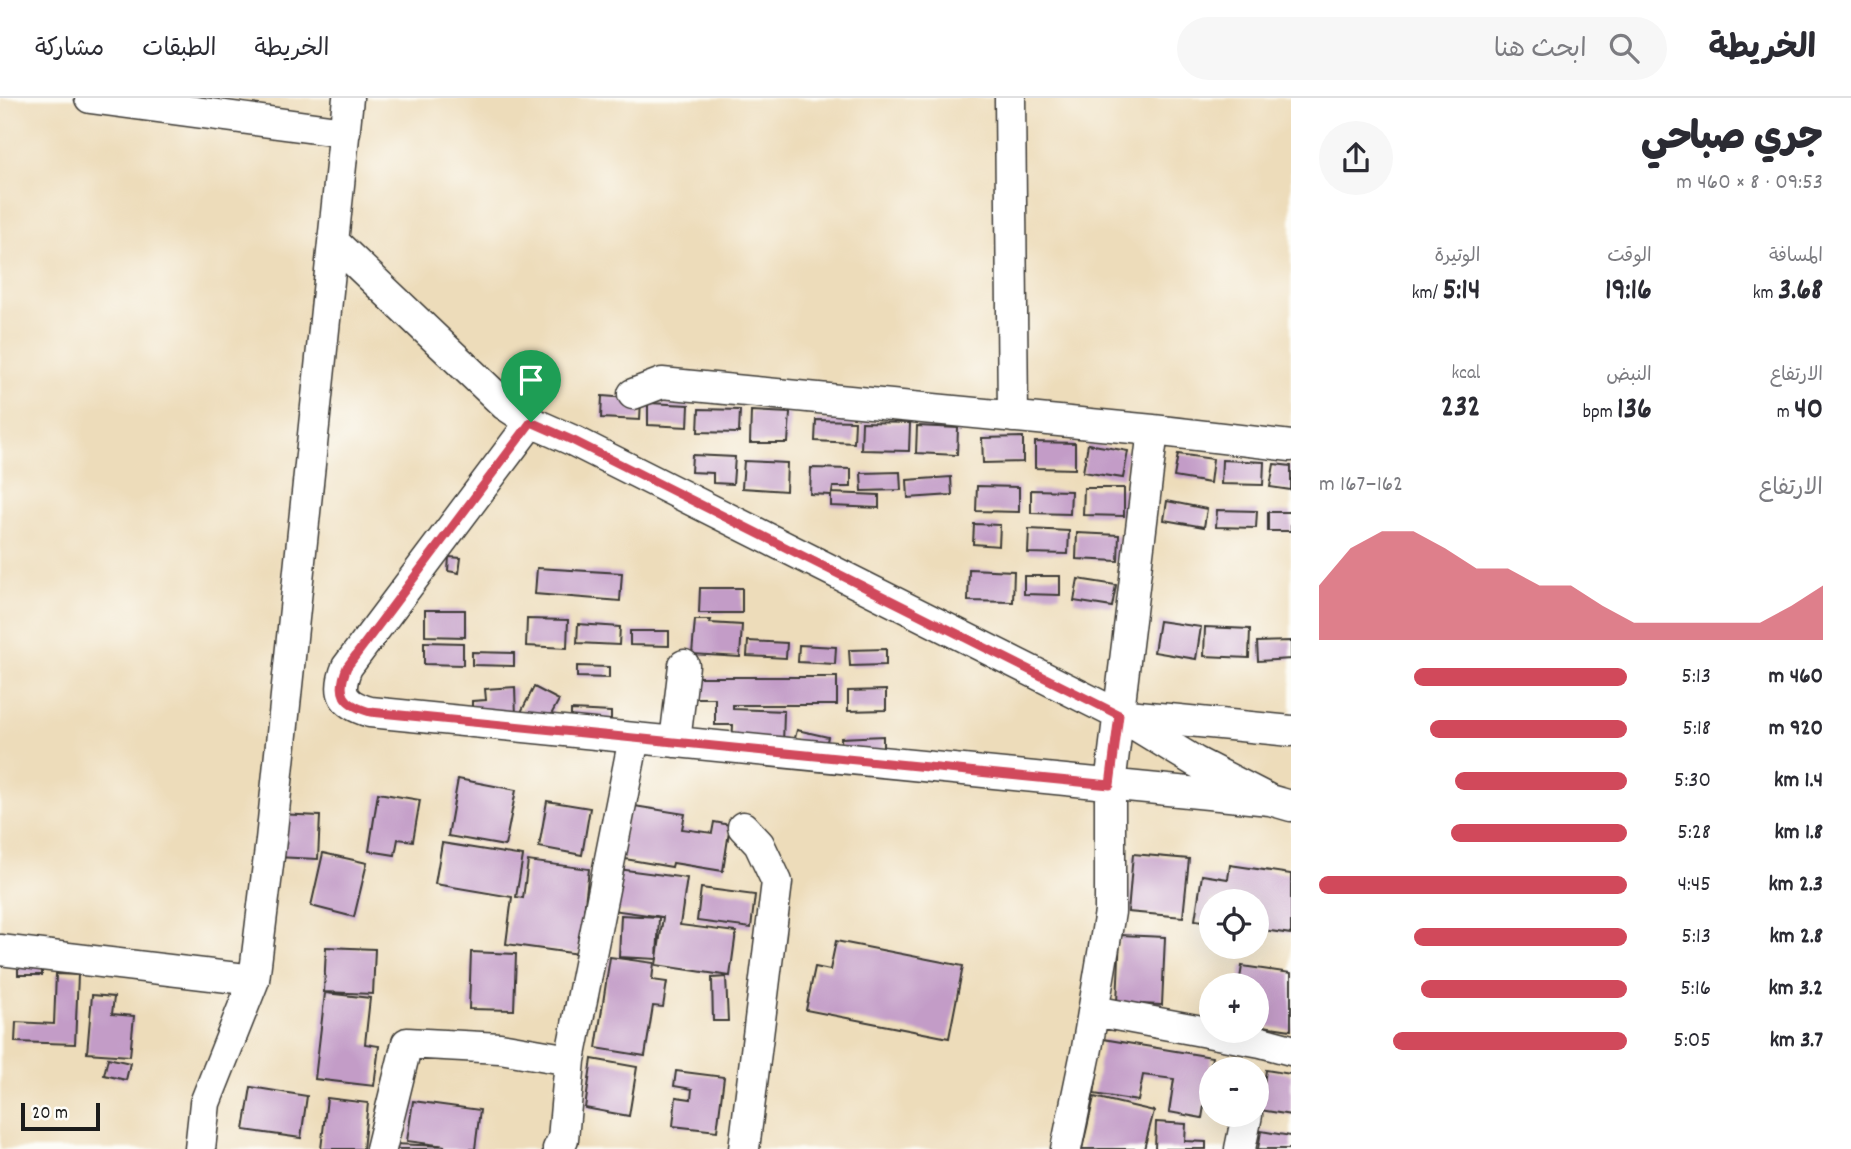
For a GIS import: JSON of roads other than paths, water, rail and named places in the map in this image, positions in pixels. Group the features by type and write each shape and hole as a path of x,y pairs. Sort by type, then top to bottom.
{"street":[{"path":"90,98 345,132"},
{"path":"200,1149 205,1103 254,980 348,98"},
{"path":"1010,98 1013,417"},
{"path":"334,242 505,405 531,422 587,447 1119,715 1196,762 1280,803"},
{"path":"633,394 662,383 1153,430 1291,446"},
{"path":"531,422 347,667 341,687 348,703 370,712 1280,803"},
{"path":"1066,1149 1094,1011 1110,912 1110,785 1153,430"},
{"path":"675,742 684,665"},
{"path":"1119,715 1291,731"},
{"path":"558,1149 563,1139 570,1060 634,738"},
{"path":"743,827 759,844 777,882 744,1149"},
{"path":"0,950 254,980"},
{"path":"1094,1011 1258,1056 1291,1050"},
{"path":"381,1149 407,1043 500,1048 570,1060"},
{"path":"1240,1149 1245,1127"}]}
